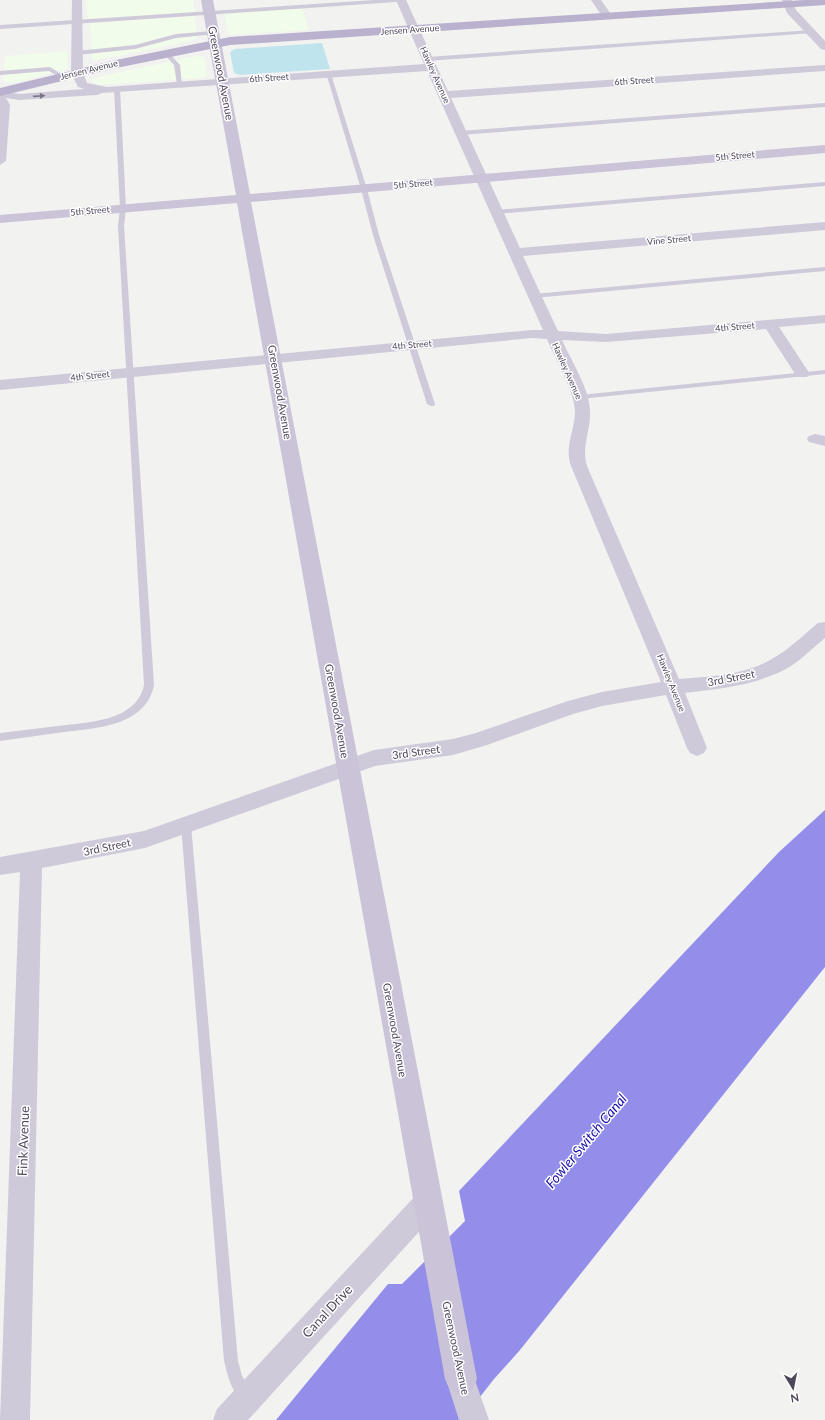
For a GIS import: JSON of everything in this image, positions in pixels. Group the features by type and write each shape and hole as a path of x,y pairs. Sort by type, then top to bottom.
{"main road":[{"name":"Jensen Avenue","path":"0,93 77,73 166,53 175,44 214,38 414,30 608,17 788,2 825,2"}],"street":[{"path":"77,0 77,73"},
{"name":"Greenwood Avenue","path":"207,0 223,81 243,199 274,358 347,768 427,1203 461,1379 474,1420"},
{"name":"Hawley Avenue","path":"401,0 580,397 583,407 583,419 576,447 576,459 580,472 673,687 697,748"},
{"path":"596,0 608,17"},
{"path":"788,2 791,11 825,47"},
{"name":"6th Street","path":"0,93 19,97 328,74 429,63"},
{"name":"6th Street","path":"444,95 825,68"},
{"name":"6th Street","path":"77,73 82,85 93,89 112,89"},
{"path":"0,97 4,105 0,161"},
{"name":"5th Street","path":"0,219 825,149"},
{"name":"Vine Street","path":"514,253 825,226"},
{"name":"4th Street","path":"0,385 412,345 551,334 606,338 825,319"},
{"path":"770,324 802,374"},
{"name":"3rd Street","path":"0,866 145,839 380,757 453,746 480,740 568,708 602,699 673,687 726,681 758,674 787,659 825,628"},
{"name":"Fink Avenue","path":"15,1420 31,861"},
{"name":"Canal Drive","path":"228,1420 427,1203"}],"lane":[{"path":"0,27 77,23 396,0"},
{"path":"429,63 811,32"},
{"path":"77,53 175,44 214,38"},
{"path":"136,48 150,57"},
{"path":"166,53 177,66 180,84"},
{"path":"0,73 50,69 63,77"},
{"path":"328,74 364,189 376,235 431,404"},
{"path":"0,737 107,723 122,718 135,709 143,700 148,689 148,651 121,226 123,208 112,89"},
{"path":"460,133 825,105"},
{"path":"496,212 825,184"},
{"path":"534,296 825,269"},
{"path":"580,397 825,372"},
{"path":"186,825 231,1361 236,1380 249,1396"}],"shaded area":[{"path":"86,0 193,0 195,13 88,20"},
{"path":"302,8 309,30 229,35 224,13"},
{"path":"195,16 197,38 191,41 92,61 90,23"},
{"path":"322,43 330,69 240,75 234,73 230,52 235,49"},
{"path":"67,51 67,68 64,70 14,83 3,82 5,56"},
{"path":"197,56 204,57 207,76 202,78 100,85 91,81 92,79 116,73"}],"water":[{"name":"Fowler Switch Canal","path":"825,810 825,967 520,1350 494,1379 462,1420 276,1420 388,1284 402,1284 465,1221 459,1191 779,852"}]}
